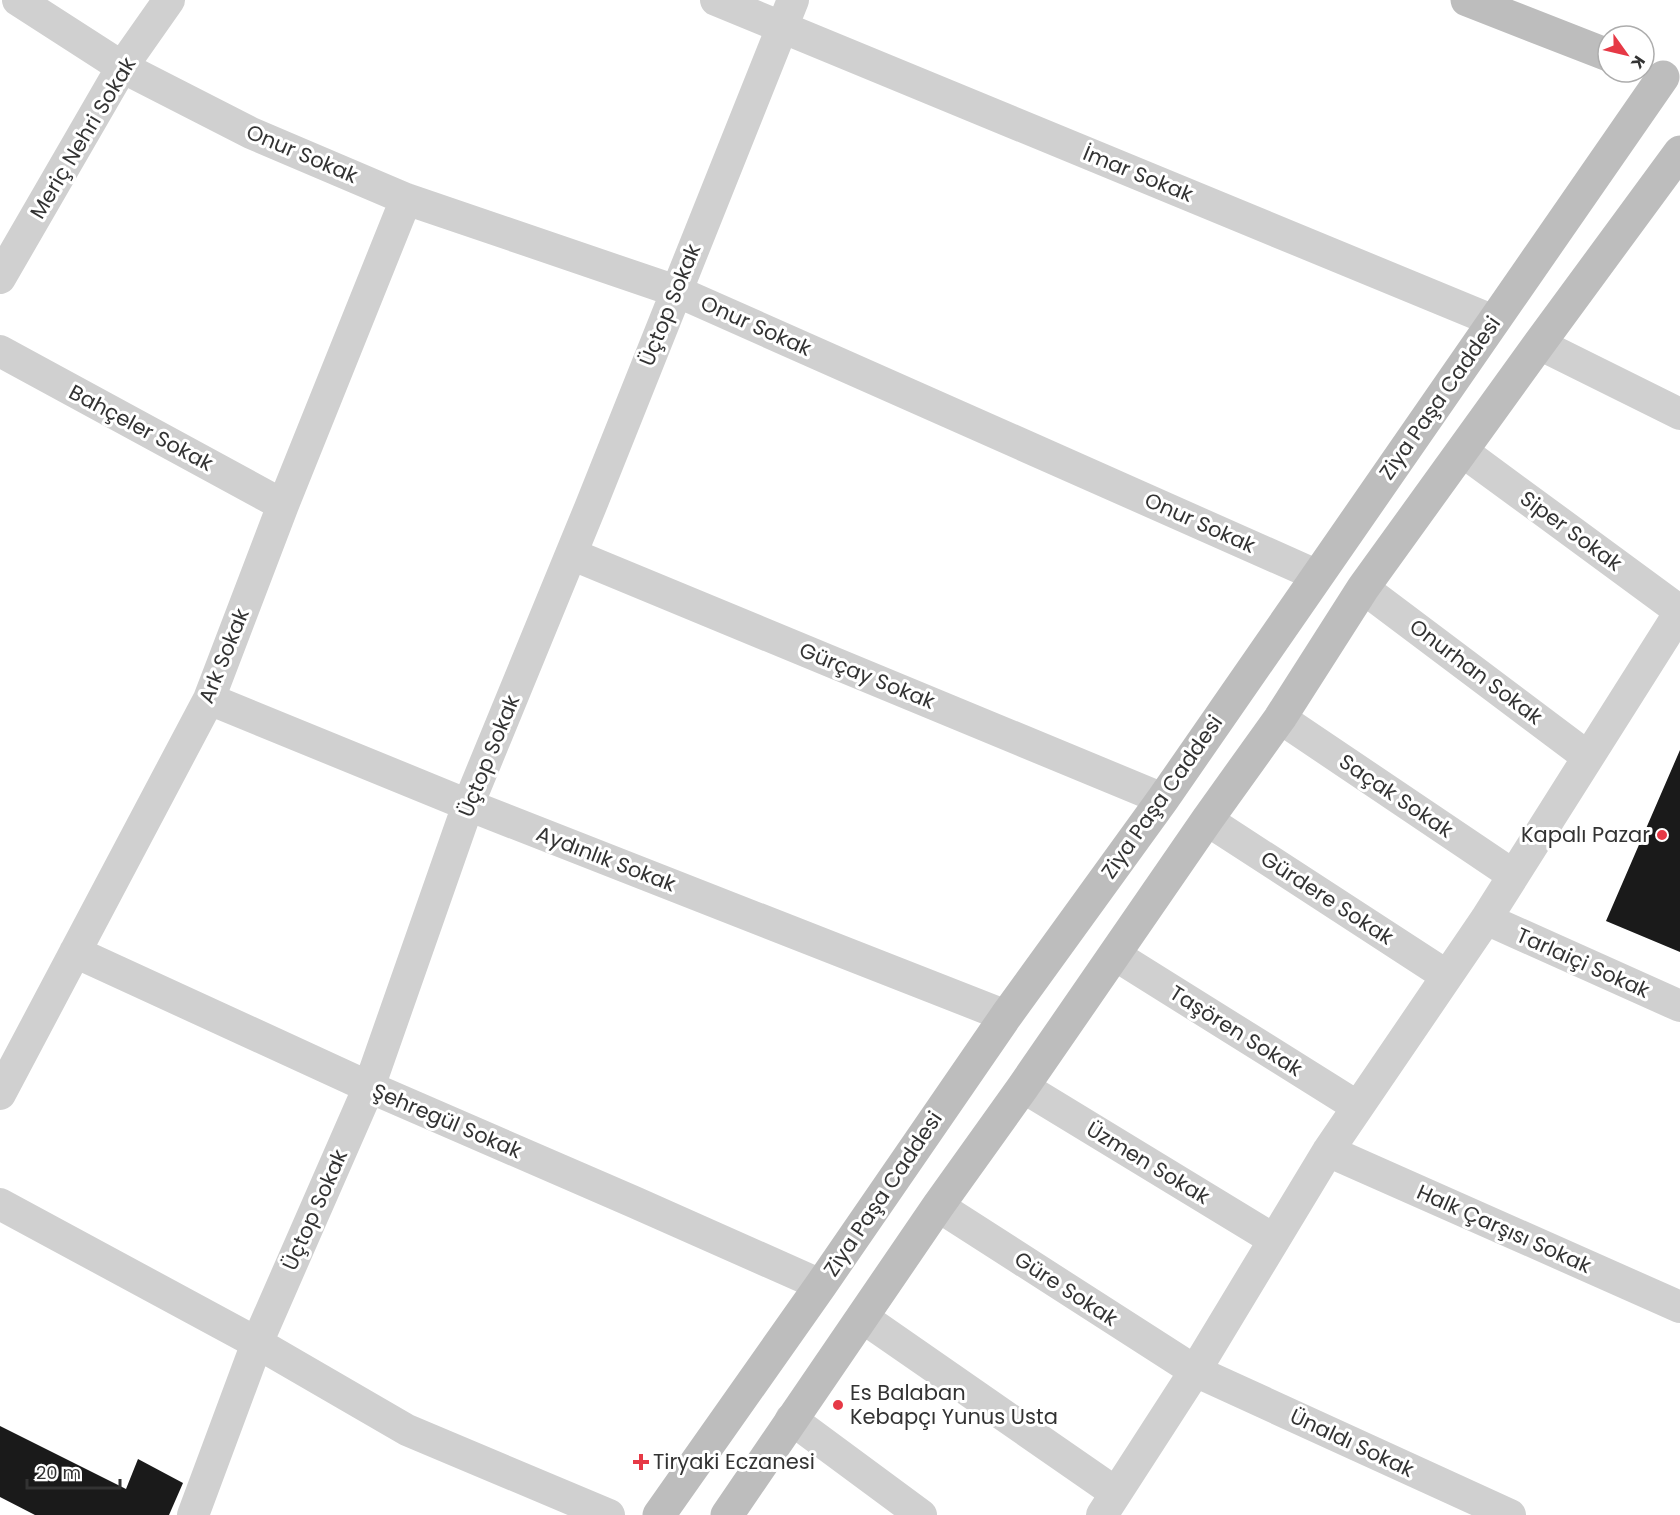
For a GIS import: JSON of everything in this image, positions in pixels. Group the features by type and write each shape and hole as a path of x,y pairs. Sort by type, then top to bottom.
{"main road":[{"path":"1467,0 1596,50"},
{"name":"Ziya Paşa Caddesi","path":"659,1515 1006,1016 1162,799 1662,75"},
{"path":"727,1515 938,1206 1280,718 1363,588 1680,152"}],"street":[{"name":"Onur Sokak","path":"18,0 122,67 251,133 406,199 676,291 1316,575"},
{"name":"Meriç Nehri Sokak","path":"0,278 122,67 169,0"},
{"name":"İmar Sokak","path":"716,0 788,13 1494,321"},
{"name":"Üçtop Sokak","path":"193,1515 257,1343 369,1087 468,805 599,487 788,13"},
{"name":"Ark Sokak","path":"0,1094 209,699 283,505 406,199"},
{"path":"1539,344 1680,414"},
{"name":"Bahçeler Sokak","path":"0,351 283,505"},
{"name":"Siper Sokak","path":"1462,451 1680,611"},
{"name":"Gürçay Sokak","path":"571,554 1162,799"},
{"name":"Onurhan Sokak","path":"1363,588 1588,757"},
{"path":"862,1317 1109,1504 1195,1371 1328,1151 1486,919 1680,611"},
{"name":"Aydınlık Sokak","path":"209,699 468,805 1006,1016"},
{"name":"Saçak Sokak","path":"1280,718 1513,875"},
{"name":"Gürdere Sokak","path":"1207,820 1447,976"},
{"name":"Tarlaiçi Sokak","path":"1486,919 1680,1006"},
{"name":"Şehregül Sokak","path":"75,952 369,1087 821,1285"},
{"name":"Taşören Sokak","path":"1114,955 1358,1107"},
{"name":"Üzmen Sokak","path":"1023,1087 1273,1239"},
{"name":"Halk Çarşısı Sokak","path":"1328,1151 1680,1307"},
{"path":"0,1204 257,1343 407,1430 609,1515"},
{"name":"Güre Sokak","path":"938,1206 1195,1371"},
{"name":"Ünaldı Sokak","path":"1195,1371 1510,1515"},
{"path":"791,1419 910,1512"}],"building":[{"name":"Kapalı Pazar","path":"1680,750 1680,952 1606,921"},
{"path":"0,1426 126,1489 138,1459 183,1483 169,1515 35,1515 0,1497"}],"place":[{"name":"Kapalı Pazar","path":"1662,835"},
{"name":"Es Balaban Kebapçı Yunus Usta","path":"838,1405"},
{"name":"Tiryaki Eczanesi","path":"641,1462"}]}
